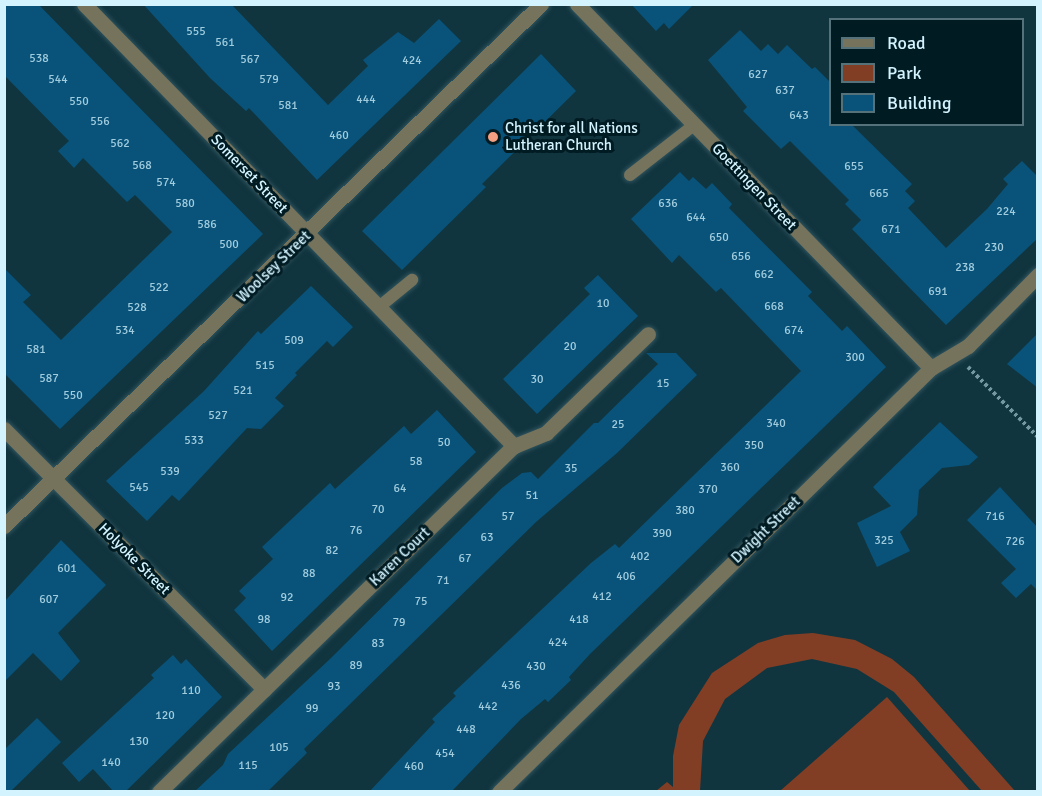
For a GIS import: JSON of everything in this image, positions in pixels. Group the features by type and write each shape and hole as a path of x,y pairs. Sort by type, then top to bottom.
{"street":[{"name":"Somerset Street","path":"84,4 514,446"},
{"name":"Woolsey Street","path":"4,526 308,234 541,4"},
{"name":"Goettingen Street","path":"577,4 931,368"},
{"name":"Dwight Street","path":"499,792 931,368 956,354 1038,276"},
{"name":"Karen Court","path":"159,792 514,446 546,433 648,334"},
{"name":"Holyoke Street","path":"4,429 264,689"}],"lane":[{"path":"630,175 694,125"},
{"path":"379,307 412,280"}],"path":[{"path":"956,354 1038,436"}],"green space":[{"path":"813,633 855,640 892,659 914,677 1015,791 982,791 894,692 857,669 812,659 767,668 725,699 703,741 700,791 656,791 667,782 673,787 673,756 679,725 712,673 758,643 785,635"},
{"path":"887,697 970,791 780,791"}],"building":[{"path":"4,4 38,4 263,234 60,429 4,373 4,268 31,295 23,302 61,340 172,232 135,195 127,202 83,158 74,168 58,151 69,141 4,75"},
{"path":"143,4 231,4 328,105 368,66 363,60 398,32 414,43 439,19 461,41 317,180 249,108 246,111 210,78"},
{"path":"631,4 694,4 669,29 664,23 656,31"},
{"path":"740,30 761,51 768,44 778,54 787,45 812,69 815,67 829,81 829,126 853,126 912,184 905,191 915,201 908,208 946,248 987,209 1008,184 1003,179 1022,161 1038,177 1038,238 946,325 852,229 861,220 845,204 849,200 790,141 781,149 743,111 747,107 708,60"},
{"name":"Christ for all Nations Lutheran Church","path":"541,54 576,91 482,184 486,187 402,270 362,231"},
{"path":"680,172 689,181 693,177 706,189 712,183 732,204 729,208 812,292 808,296 842,331 847,326 886,367 590,654 569,677 571,680 548,702 545,699 521,719 451,792 369,792 435,722 432,719 456,696 453,693 591,563 615,544 619,548 801,371 721,288 716,292 679,255 672,263 631,219"},
{"path":"598,275 638,316 537,414 503,379 590,294 584,288"},
{"path":"311,286 353,327 333,347 327,341 295,373 297,375 275,398 284,406 261,429 247,428 179,501 172,495 147,521 106,481 204,391 258,331 261,334"},
{"path":"1038,333 1038,388 1007,364"},
{"path":"646,353 676,353 697,375 617,453 536,522 304,749 307,753 267,792 194,792 223,765 228,754 330,659 502,488 522,473 531,472 538,479 594,423 598,423 658,364"},
{"path":"437,410 476,452 272,651 234,610 246,598 239,591 273,559 262,547 330,483 335,489 404,426 411,434"},
{"path":"940,422 978,457 969,465 942,468 919,490 917,515 900,532 910,551 877,567 857,523 891,506 873,487"},
{"path":"1000,487 1038,528 1038,591 1031,584 1016,598 1001,583 1016,569 967,520"},
{"path":"61,540 106,585 58,633 80,661 61,681 33,653 4,682 4,602"},
{"path":"173,655 181,664 186,659 222,697 125,792 114,792 93,769 79,782 62,763 154,678 151,675"},
{"path":"37,718 61,742 10,792 4,792 4,750"}],"place":[{"name":"Christ for all Nations Lutheran Church","path":"493,137"}]}
